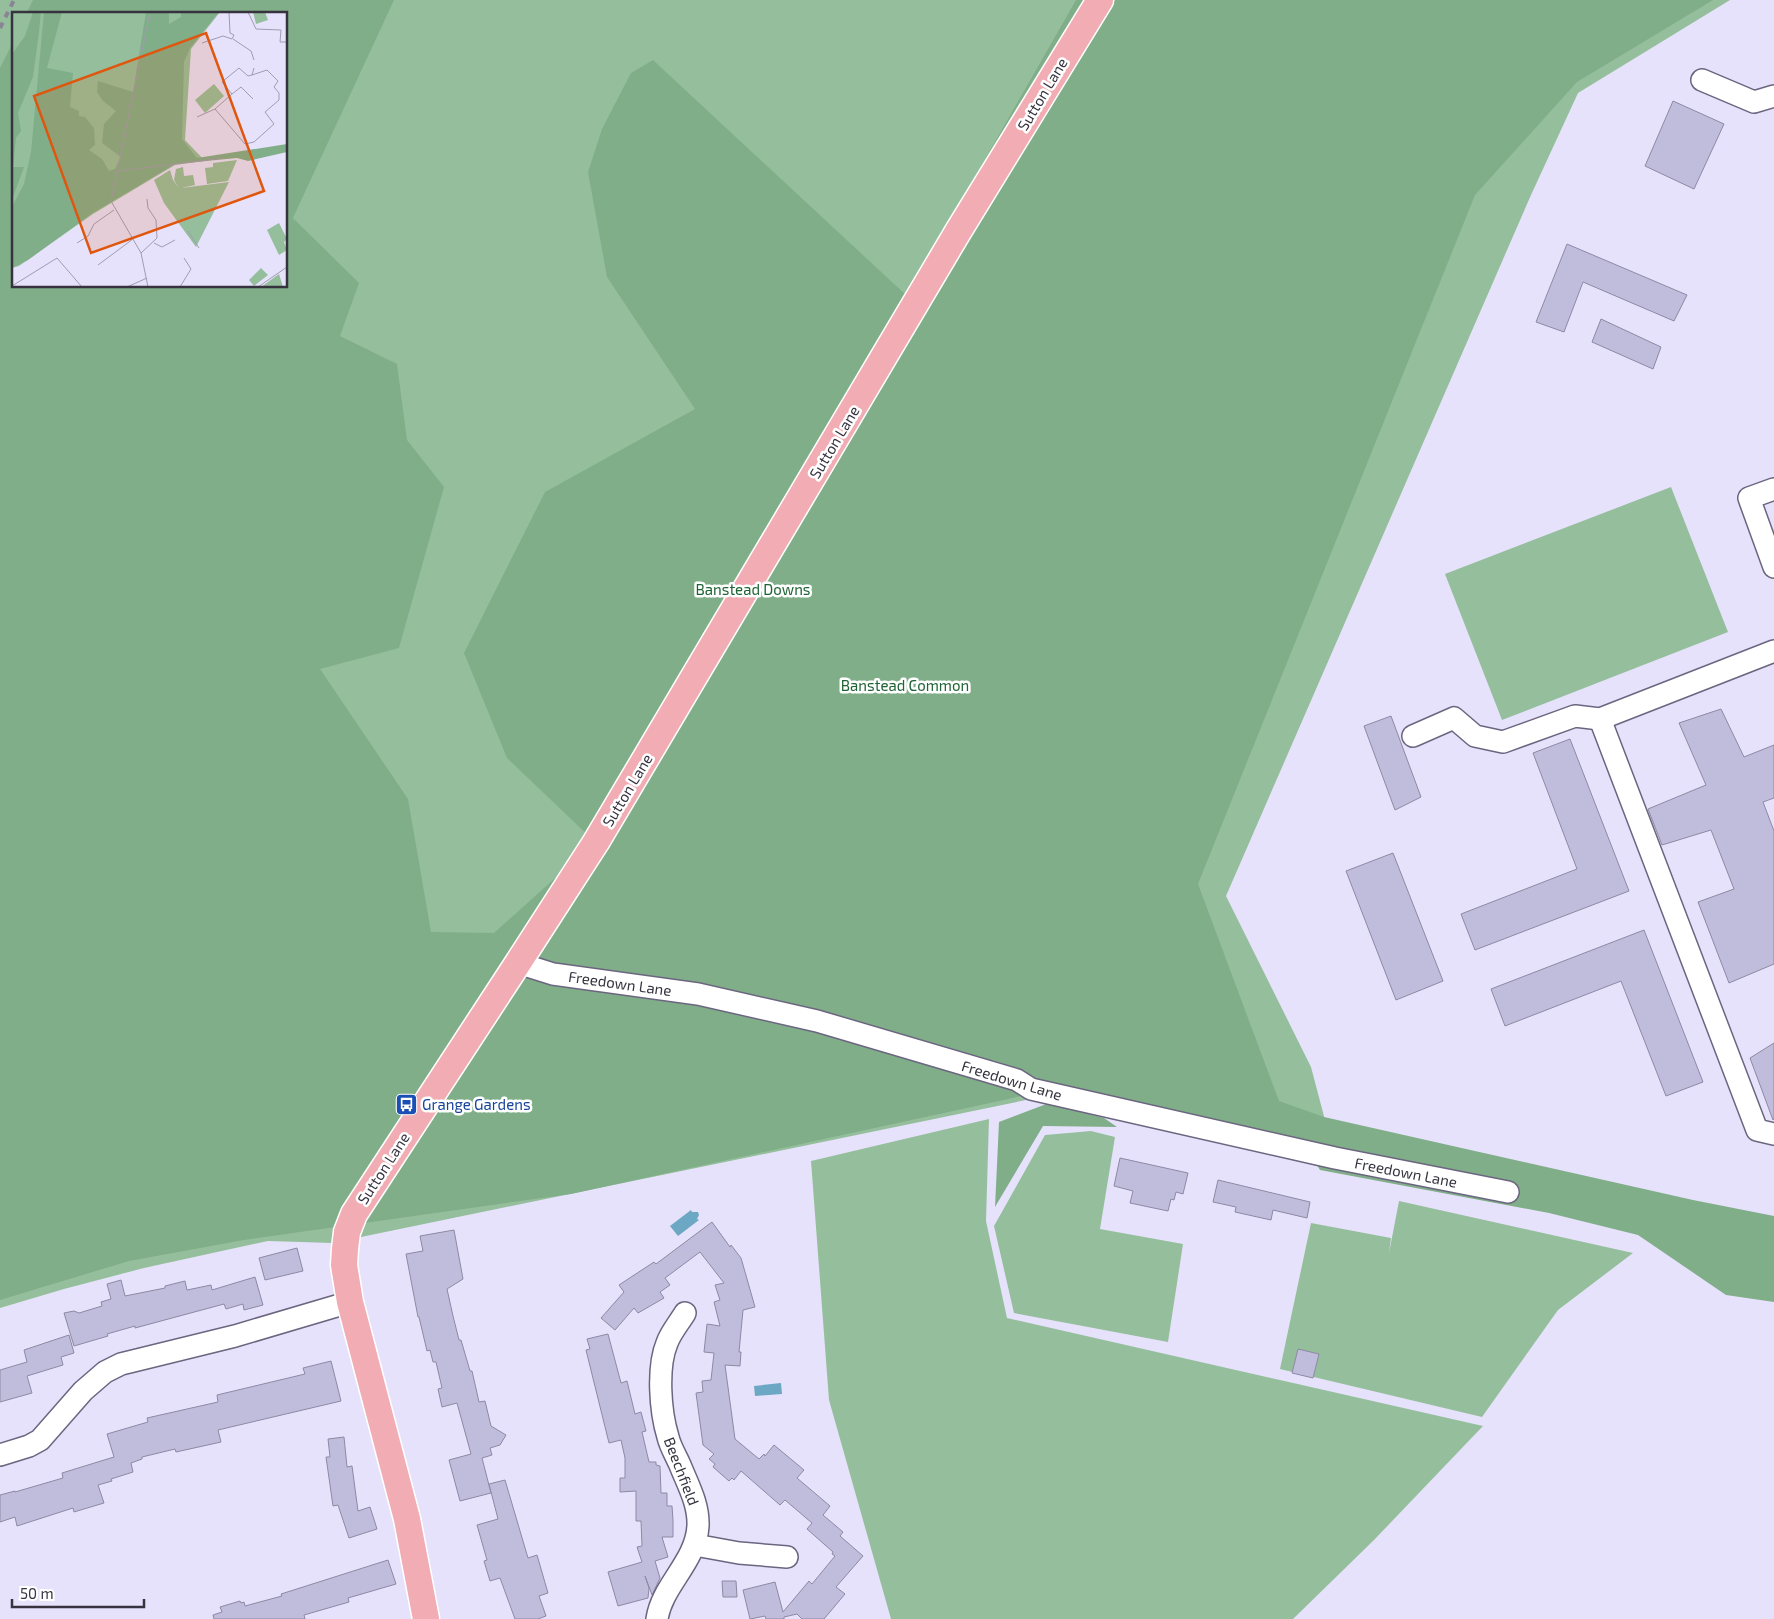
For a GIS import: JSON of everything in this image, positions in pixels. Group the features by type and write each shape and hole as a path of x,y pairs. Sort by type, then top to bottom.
{"main road":[{"name":"Sutton Lane","path":"426,1619 407,1519 350,1302 344,1257 347,1232 354,1214 518,963 611,816 960,230 1100,0"}],"street":[{"path":"1702,80 1754,102 1774,96"},
{"path":"1774,488 1749,498 1774,567"},
{"path":"1413,736 1454,718 1475,736 1503,742 1575,716 1600,719 1774,651"},
{"path":"1600,719 1757,1130 1774,1134"},
{"name":"Freedown Lane","path":"518,963 553,974 698,994 817,1021 1017,1080 1031,1089 1336,1158 1508,1192"},
{"path":"0,1455 29,1446 40,1440 82,1391 105,1372 121,1364 235,1336 350,1302"},
{"name":"Beechfield","path":"657,1619 663,1599 695,1545 698,1516 695,1502 668,1438 662,1396 661,1369 666,1345 685,1314"},
{"path":"695,1545 739,1553 787,1557"}],"green space":[{"name":"Banstead Common","path":"0,0 1730,0 1578,93 1531,195 1226,896 1311,1067 1335,1158 1055,1094 332,1243 268,1241 144,1268 0,1308"},
{"name":"Banstead Common","path":"33,0 394,0 293,218 359,283 340,336 397,364 407,440 444,487 399,648 320,669 408,799 431,932 494,933 595,842 507,758 464,653 545,492 695,409 607,277 588,172 602,129 631,73 653,60 907,296 1076,0 1713,0 1577,82 1475,195 1198,884 1279,1101 1324,1117 1693,1200 1774,1216 1774,1302 1726,1295 1638,1235 1549,1213 1320,1170 1304,1144 1052,1088 571,1194 244,1240 129,1261 0,1300 0,68 12,44 12,288 288,288 288,12 27,12"},
{"path":"1671,487 1728,632 1502,720 1445,574"},
{"path":"1049,1103 1104,1118 1117,1127 1043,1126 995,1207 999,1122"},
{"path":"989,1119 986,1221 1007,1318 1483,1426 1374,1540 1293,1619 891,1619 829,1400 811,1161"},
{"path":"1091,1131 1115,1137 1100,1229 1183,1244 1168,1342 1014,1313 994,1226 1045,1135"},
{"path":"1399,1201 1633,1253 1558,1310 1482,1417 1280,1369 1311,1223 1391,1238 1389,1253"}],"water":[{"path":"691,1210 692,1212 698,1212 697,1219 699,1220 678,1236 670,1226"},
{"path":"781,1383 782,1394 755,1396 754,1386"}],"building":[{"path":"1673,101 1724,124 1694,189 1645,166"},
{"path":"1567,244 1687,295 1674,321 1583,282 1564,332 1536,322"},
{"path":"1601,319 1661,347 1653,369 1592,342"},
{"path":"1721,709 1744,757 1774,745 1774,798 1763,802 1774,831 1774,964 1729,983 1698,902 1734,889 1711,830 1662,845 1648,809 1706,785 1679,723"},
{"path":"1391,716 1421,797 1395,810 1364,726"},
{"path":"1570,739 1629,891 1475,950 1461,914 1577,869 1533,753"},
{"path":"1393,853 1443,981 1396,1000 1346,871"},
{"path":"1644,930 1703,1082 1666,1096 1621,981 1505,1026 1491,989"},
{"path":"1774,1043 1774,1119 1773,1120 1750,1058"},
{"path":"1120,1158 1188,1173 1183,1194 1176,1192 1174,1200 1171,1199 1168,1211 1130,1203 1133,1191 1114,1186"},
{"path":"1218,1180 1310,1202 1307,1218 1273,1210 1271,1220 1235,1212 1236,1207 1213,1202"},
{"path":"712,1222 730,1247 731,1245 741,1258 755,1307 743,1310 739,1352 741,1352 740,1366 725,1365 735,1439 759,1459 764,1454 765,1456 774,1445 804,1470 797,1478 830,1506 823,1515 843,1532 840,1536 863,1556 836,1587 845,1594 824,1619 802,1619 797,1614 784,1617 784,1619 766,1619 765,1616 750,1619 743,1590 775,1582 783,1612 809,1581 812,1584 835,1556 807,1529 812,1523 785,1500 780,1505 741,1471 734,1480 732,1478 729,1481 713,1467 715,1464 709,1459 714,1454 703,1445 696,1393 703,1392 702,1381 711,1380 714,1353 704,1352 707,1324 720,1326 714,1302 720,1300 715,1285 724,1283 700,1252 665,1278 670,1285 660,1292 664,1298 638,1313 634,1308 615,1330 601,1318 624,1292 619,1285 654,1262 656,1264"},
{"path":"454,1230 463,1279 447,1289 459,1340 461,1340 470,1371 472,1371 479,1402 485,1401 491,1426 506,1435 500,1445 490,1448 492,1455 482,1458 491,1493 460,1501 449,1460 471,1454 457,1403 442,1407 438,1389 442,1388 436,1362 433,1362 430,1350 427,1351 418,1317 406,1254 423,1251 420,1236"},
{"path":"297,1248 303,1271 265,1280 259,1258"},
{"path":"255,1277 263,1305 244,1310 243,1304 226,1309 224,1304 135,1328 135,1326 74,1346 64,1313 74,1311 79,1313 102,1306 101,1302 111,1299 107,1284 121,1280 125,1296 165,1288 165,1286 185,1281 187,1290 211,1285 212,1290"},
{"path":"608,1334 621,1383 627,1381 635,1414 641,1412 646,1431 642,1432 649,1462 656,1462 656,1465 660,1466 661,1493 667,1493 667,1506 672,1506 673,1520 673,1537 662,1537 668,1557 655,1561 660,1578 652,1595 645,1576 649,1588 648,1598 618,1606 608,1572 642,1562 637,1547 642,1546 641,1521 636,1521 636,1491 620,1492 620,1478 625,1478 625,1458 621,1440 609,1443 586,1350 590,1349 587,1339"},
{"path":"69,1335 74,1353 61,1357 63,1365 27,1376 32,1393 0,1402 0,1370 27,1362 24,1350"},
{"path":"1298,1349 1319,1354 1313,1378 1292,1373"},
{"path":"331,1361 341,1401 218,1430 221,1442 176,1452 175,1449 142,1457 142,1459 131,1463 133,1472 98,1485 104,1503 74,1512 73,1508 17,1526 15,1517 0,1522 0,1495 63,1478 62,1473 114,1457 107,1434 148,1422 147,1418 218,1402 217,1395 305,1374 303,1368"},
{"path":"344,1437 347,1467 352,1466 358,1511 370,1507 377,1529 349,1538 338,1505 333,1506 326,1457 330,1457 328,1439"},
{"path":"505,1480 528,1558 537,1555 548,1593 539,1596 546,1616 538,1619 515,1619 500,1578 490,1581 484,1561 487,1560 477,1525 498,1519 489,1484"},
{"path":"388,1560 396,1584 348,1598 349,1602 304,1615 305,1619 214,1619 213,1615 222,1612 220,1607 240,1601 241,1603 244,1602 245,1606 282,1596 281,1594"},
{"path":"722,1581 736,1581 737,1597 723,1597"}],"railway":[{"path":"0,28 14,0"}],"place":[{"name":"Grange Gardens","path":"406,1104"}],"park label":[{"name":"Banstead Downs","path":"753,589"}]}
